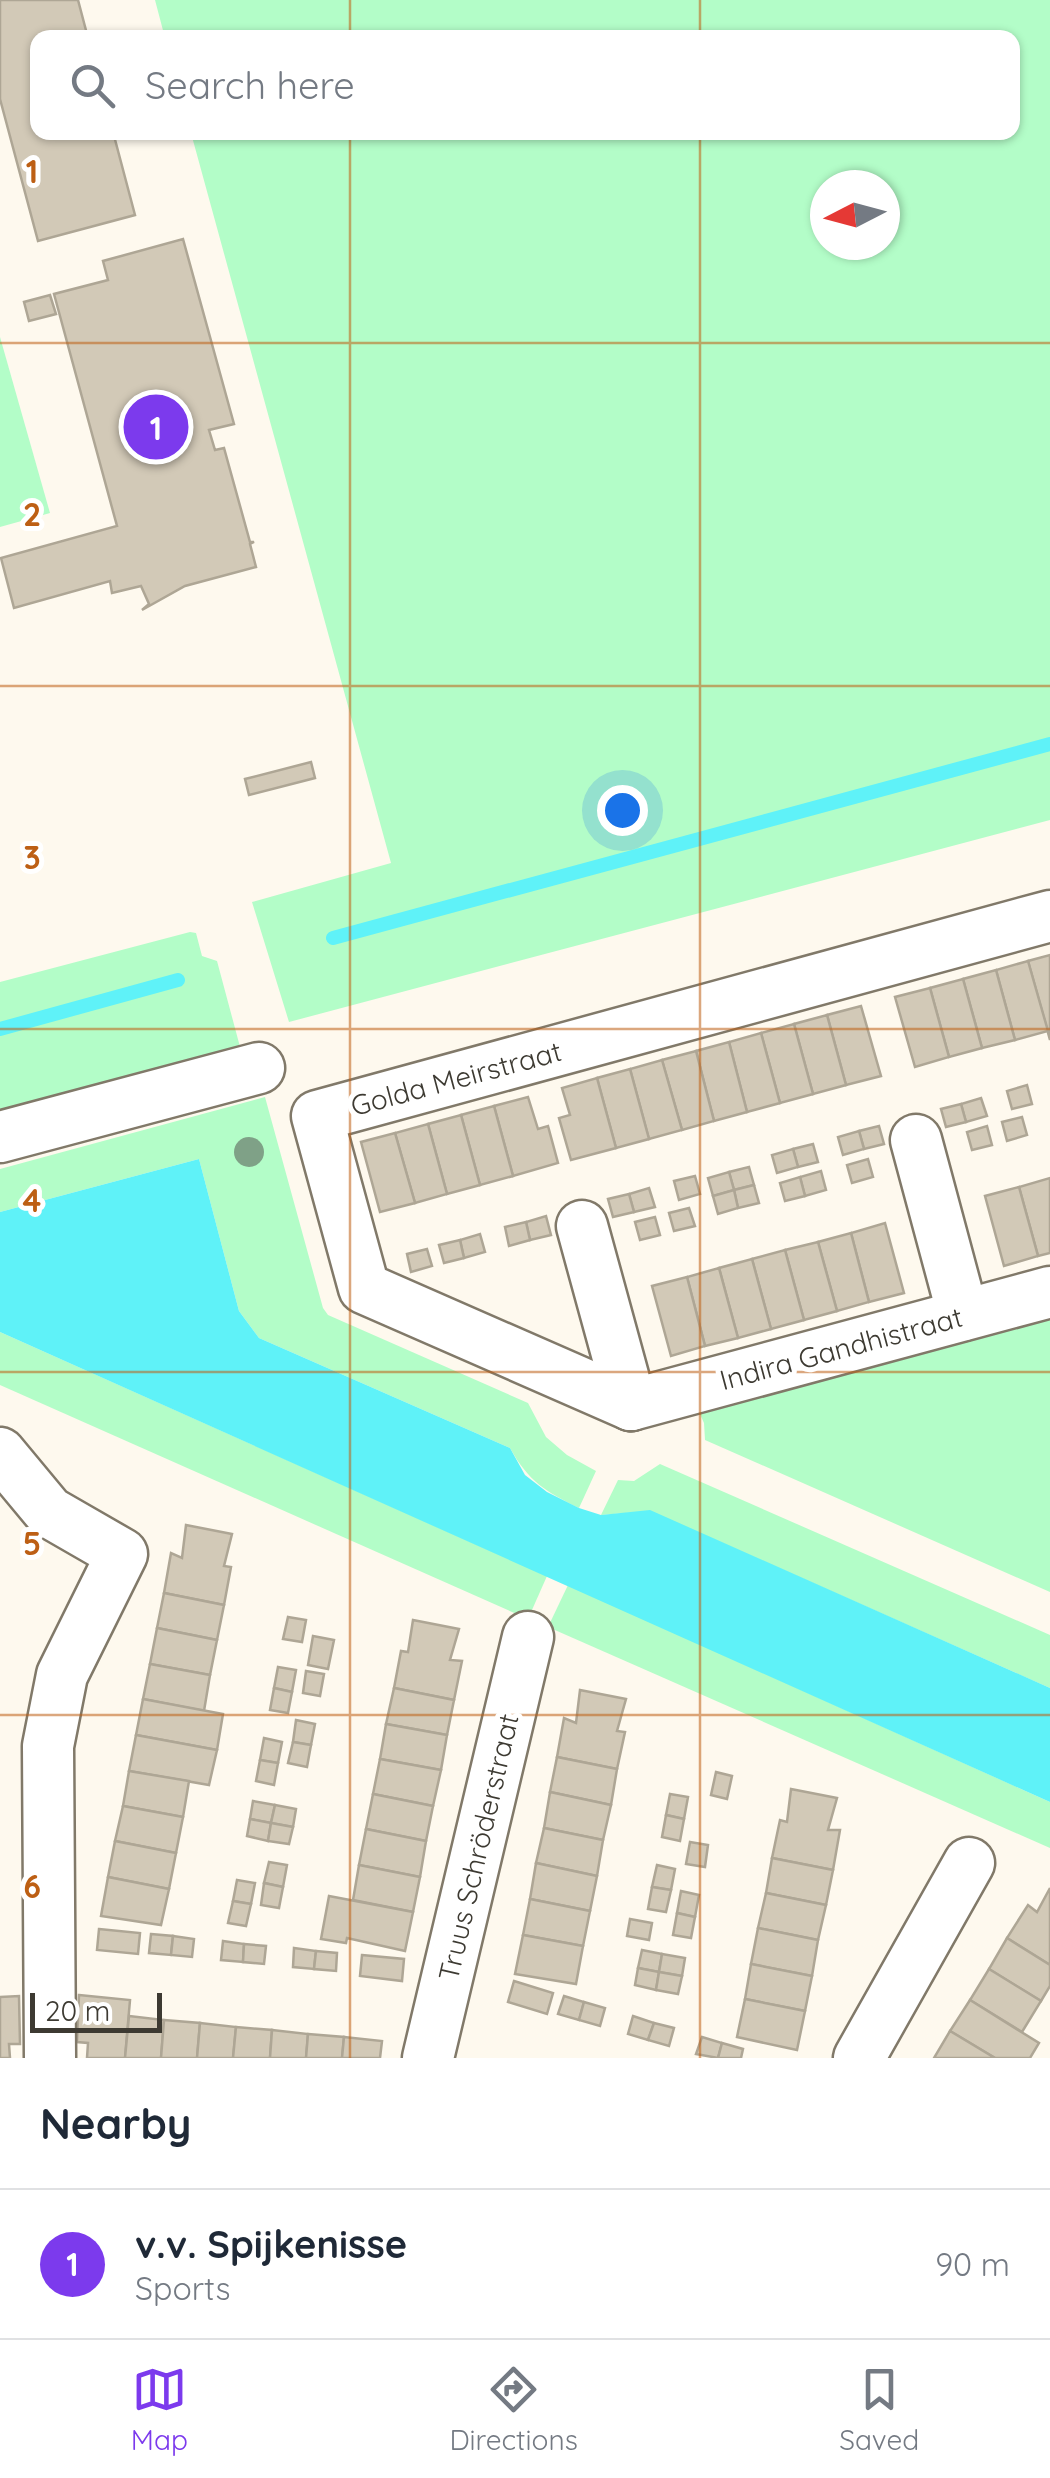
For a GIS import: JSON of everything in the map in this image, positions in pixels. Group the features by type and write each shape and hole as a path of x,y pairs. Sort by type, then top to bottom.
{"street":[{"name":"Golda Meirstraat","path":"632,1405 364,1288 316,1116 1050,916"},
{"path":"0,1137 258,1068"},
{"path":"916,1140 963,1315"},
{"path":"582,1226 632,1405"},
{"name":"Indira Gandhistraat","path":"632,1405 1050,1292"},
{"path":"0,1453 49,1512 122,1554 62,1675 48,1746 50,2058"},
{"name":"Truus Schröderstraat","path":"428,2058 528,1636"},
{"path":"859,2058 968,1863"}],"green space":[{"path":"155,0 1050,0 1050,820 289,1022 252,902 391,863 193,140 1020,140 1020,30 163,30"},
{"path":"0,337 50,513 0,527"},
{"path":"196,933 202,956 217,961 243,1058 0,1125 0,982"},
{"path":"265,1097 328,1315 528,1403 546,1437 567,1455 596,1471 579,1508 539,1484 510,1448 259,1338 239,1311 199,1159 0,1212 0,1169"},
{"path":"1050,1316 1050,1592 705,1440 704,1423 696,1405"},
{"path":"0,1332 547,1576 528,1619 0,1385"},
{"path":"660,1464 1050,1635 1050,1688 650,1511 601,1515 618,1480 634,1481"},
{"path":"568,1585 1050,1802 1050,1848 548,1627"}],"water":[{"path":"199,1159 239,1311 259,1338 510,1448 525,1475 547,1492 579,1508 601,1515 650,1510 1050,1688 1050,1802 0,1332 0,1212"}],"building":[{"path":"0,0 78,0 86,30 30,30 30,140 115,140 135,215 38,241 0,99"},
{"path":"183,239 234,424 209,430 215,450 224,448 250,542 254,542 250,544 256,567 185,586 142,610 149,604 141,586 112,593 110,581 14,608 1,558 117,526 54,294 108,280 103,261"},
{"path":"50,295 56,314 29,321 24,302"},
{"path":"311,762 315,778 249,795 245,779"},
{"path":"1050,955 1050,1040 1028,961"},
{"path":"1028,961 1048,1031 1015,1040 996,970"},
{"path":"996,970 1015,1040 982,1048 963,979"},
{"path":"963,979 982,1048 949,1057 930,988"},
{"path":"930,988 949,1057 915,1067 895,997"},
{"path":"861,1006 881,1076 846,1085 827,1015"},
{"path":"827,1015 846,1085 813,1094 794,1024"},
{"path":"794,1024 813,1094 780,1103 761,1033"},
{"path":"761,1033 780,1103 747,1112 729,1042"},
{"path":"729,1042 747,1112 714,1121 696,1051"},
{"path":"696,1051 714,1121 682,1130 662,1060"},
{"path":"662,1060 682,1130 649,1139 630,1069"},
{"path":"630,1069 649,1139 616,1148 597,1078"},
{"path":"597,1078 616,1148 571,1160 559,1118 570,1115 562,1088"},
{"path":"1027,1085 1032,1104 1012,1109 1007,1091"},
{"path":"528,1097 538,1129 548,1126 558,1163 513,1176 494,1106"},
{"path":"981,1098 987,1116 966,1122 961,1104"},
{"path":"961,1104 966,1122 946,1127 941,1109"},
{"path":"494,1106 513,1176 480,1185 461,1115"},
{"path":"461,1115 480,1185 447,1194 428,1124"},
{"path":"1022,1117 1027,1135 1007,1141 1002,1122"},
{"path":"428,1124 447,1194 415,1203 395,1133"},
{"path":"879,1126 884,1144 864,1149 859,1131"},
{"path":"987,1126 992,1145 972,1150 967,1132"},
{"path":"859,1131 864,1149 843,1155 838,1137"},
{"path":"395,1133 415,1203 380,1212 361,1142"},
{"path":"813,1144 818,1162 798,1167 793,1149"},
{"path":"793,1149 798,1167 777,1173 772,1155"},
{"path":"868,1159 873,1177 852,1183 847,1165"},
{"path":"749,1167 754,1185 734,1190 729,1172"},
{"path":"821,1171 826,1190 805,1196 800,1177"},
{"path":"729,1172 734,1190 713,1196 708,1178"},
{"path":"695,1176 700,1194 679,1200 674,1181"},
{"path":"800,1177 805,1196 785,1201 780,1183"},
{"path":"1050,1178 1050,1253 1038,1256 1019,1187"},
{"path":"754,1185 759,1203 738,1208 734,1190"},
{"path":"1019,1187 1038,1256 1004,1266 985,1196"},
{"path":"649,1188 655,1207 634,1212 629,1194"},
{"path":"734,1190 738,1208 718,1214 713,1196"},
{"path":"629,1194 634,1212 613,1217 608,1199"},
{"path":"689,1208 695,1226 674,1231 669,1213"},
{"path":"546,1216 551,1235 530,1240 526,1222"},
{"path":"655,1217 660,1235 640,1240 635,1222"},
{"path":"526,1222 530,1240 509,1246 505,1227"},
{"path":"885,1223 904,1293 869,1302 851,1233"},
{"path":"851,1233 869,1302 837,1311 818,1242"},
{"path":"480,1234 485,1252 464,1258 460,1240"},
{"path":"460,1240 464,1258 444,1263 439,1245"},
{"path":"818,1242 837,1311 804,1320 785,1250"},
{"path":"427,1249 432,1266 411,1272 407,1254"},
{"path":"785,1250 804,1320 771,1329 752,1259"},
{"path":"752,1259 771,1329 738,1338 719,1268"},
{"path":"719,1268 738,1338 705,1346 687,1277"},
{"path":"687,1277 705,1346 671,1356 652,1286"},
{"path":"186,1525 232,1534 224,1566 231,1567 224,1605 164,1593 171,1553 182,1558"},
{"path":"164,1593 224,1605 217,1640 157,1628"},
{"path":"288,1617 306,1620 302,1642 283,1639"},
{"path":"413,1620 459,1629 450,1660 462,1661 454,1700 394,1688 401,1651 408,1652"},
{"path":"157,1628 217,1640 210,1675 150,1664"},
{"path":"313,1636 334,1640 328,1669 308,1665"},
{"path":"150,1664 210,1675 204,1711 143,1699"},
{"path":"278,1667 296,1670 292,1692 274,1688"},
{"path":"306,1671 324,1674 320,1696 303,1693"},
{"path":"274,1688 292,1692 288,1713 270,1710"},
{"path":"394,1688 454,1700 447,1735 386,1724"},
{"path":"580,1690 626,1699 617,1731 625,1732 617,1769 557,1757 564,1718 576,1723"},
{"path":"143,1699 223,1714 217,1750 136,1735"},
{"path":"296,1720 315,1724 311,1745 293,1742"},
{"path":"386,1724 447,1735 441,1770 380,1759"},
{"path":"136,1735 217,1750 209,1785 129,1771"},
{"path":"264,1738 282,1742 278,1763 260,1760"},
{"path":"293,1742 311,1745 307,1767 288,1763"},
{"path":"557,1757 617,1769 611,1805 550,1792"},
{"path":"380,1759 441,1770 433,1806 373,1794"},
{"path":"260,1760 278,1763 274,1785 256,1781"},
{"path":"129,1771 189,1781 183,1817 123,1806"},
{"path":"716,1772 732,1776 727,1799 711,1795"},
{"path":"791,1789 837,1798 828,1830 840,1830 833,1870 772,1858 780,1820 787,1822"},
{"path":"550,1792 611,1805 603,1840 544,1828"},
{"path":"373,1794 433,1806 426,1841 366,1829"},
{"path":"670,1794 688,1797 684,1819 666,1815"},
{"path":"253,1801 275,1805 271,1823 250,1819"},
{"path":"275,1805 296,1809 293,1827 271,1823"},
{"path":"123,1806 183,1817 176,1853 115,1841"},
{"path":"666,1815 684,1819 680,1841 662,1837"},
{"path":"250,1819 271,1823 268,1841 247,1836"},
{"path":"271,1823 293,1827 289,1844 268,1841"},
{"path":"544,1828 603,1840 597,1876 536,1863"},
{"path":"366,1829 426,1841 420,1877 359,1865"},
{"path":"115,1841 176,1853 169,1889 108,1877"},
{"path":"690,1842 708,1845 705,1867 686,1864"},
{"path":"772,1858 833,1870 826,1905 766,1893"},
{"path":"269,1862 287,1865 283,1887 264,1883"},
{"path":"536,1863 597,1876 590,1911 530,1899"},
{"path":"359,1865 420,1877 413,1912 353,1900"},
{"path":"657,1865 675,1869 671,1890 652,1887"},
{"path":"108,1877 169,1889 161,1925 101,1916"},
{"path":"237,1880 255,1883 251,1904 233,1901"},
{"path":"264,1883 283,1887 279,1908 261,1905"},
{"path":"652,1887 671,1890 666,1912 648,1909"},
{"path":"1050,1888 1050,1965 1007,1938 1028,1905 1037,1912"},
{"path":"681,1891 699,1895 695,1917 677,1913"},
{"path":"766,1893 826,1905 818,1940 758,1928"},
{"path":"329,1896 413,1912 405,1951 347,1938 346,1943 321,1939"},
{"path":"530,1899 590,1911 583,1946 523,1935"},
{"path":"233,1901 251,1904 246,1926 228,1923"},
{"path":"677,1913 695,1917 691,1938 673,1935"},
{"path":"630,1919 652,1923 649,1940 627,1936"},
{"path":"758,1928 818,1940 812,1976 751,1964"},
{"path":"99,1929 140,1933 138,1954 97,1950"},
{"path":"151,1934 173,1936 171,1955 149,1953"},
{"path":"523,1935 583,1946 576,1984 515,1974"},
{"path":"173,1936 194,1939 192,1957 171,1955"},
{"path":"1007,1938 1050,1965 1050,1986 1041,2001 989,1969"},
{"path":"223,1941 244,1944 243,1962 221,1960"},
{"path":"244,1944 266,1946 264,1964 243,1962"},
{"path":"294,1948 316,1951 314,1969 293,1967"},
{"path":"642,1950 662,1954 659,1972 638,1968"},
{"path":"316,1951 337,1953 336,1971 314,1969"},
{"path":"662,1954 685,1958 682,1976 659,1972"},
{"path":"362,1955 404,1959 402,1981 360,1976"},
{"path":"751,1964 812,1976 805,2011 745,1999"},
{"path":"638,1968 659,1972 656,1990 635,1985"},
{"path":"989,1969 1041,2001 1022,2032 970,2000"},
{"path":"659,1972 682,1976 678,1994 656,1990"},
{"path":"514,1981 553,1993 547,2014 508,2002"},
{"path":"79,1995 130,2000 125,2058 87,2058 88,2043 77,2042"},
{"path":"19,1996 20,2044 9,2044 10,2058 0,2058 0,1997"},
{"path":"564,1996 584,2002 579,2020 558,2014"},
{"path":"745,1999 805,2011 797,2050 737,2037"},
{"path":"970,2000 1039,2043 1030,2058 995,2058 950,2031"},
{"path":"584,2002 605,2008 600,2026 579,2020"},
{"path":"129,2016 164,2020 161,2058 125,2058"},
{"path":"633,2016 654,2023 648,2040 628,2034"},
{"path":"164,2020 200,2023 197,2058 161,2058"},
{"path":"200,2023 236,2027 233,2058 197,2058"},
{"path":"654,2023 674,2028 669,2046 648,2040"},
{"path":"236,2027 272,2030 270,2058 233,2058"},
{"path":"272,2030 308,2034 306,2058 270,2058"},
{"path":"950,2031 995,2058 934,2058"},
{"path":"308,2034 344,2037 342,2058 306,2058"},
{"path":"344,2037 382,2041 380,2058 342,2058"},
{"path":"702,2037 722,2043 718,2058 696,2054"},
{"path":"722,2043 743,2049 741,2058 718,2058"}],"waterway":[{"path":"333,938 1050,744"},
{"path":"0,1029 178,980"}],"place":[{"name":"v.v. Spijkenisse","path":"156,427"}]}
